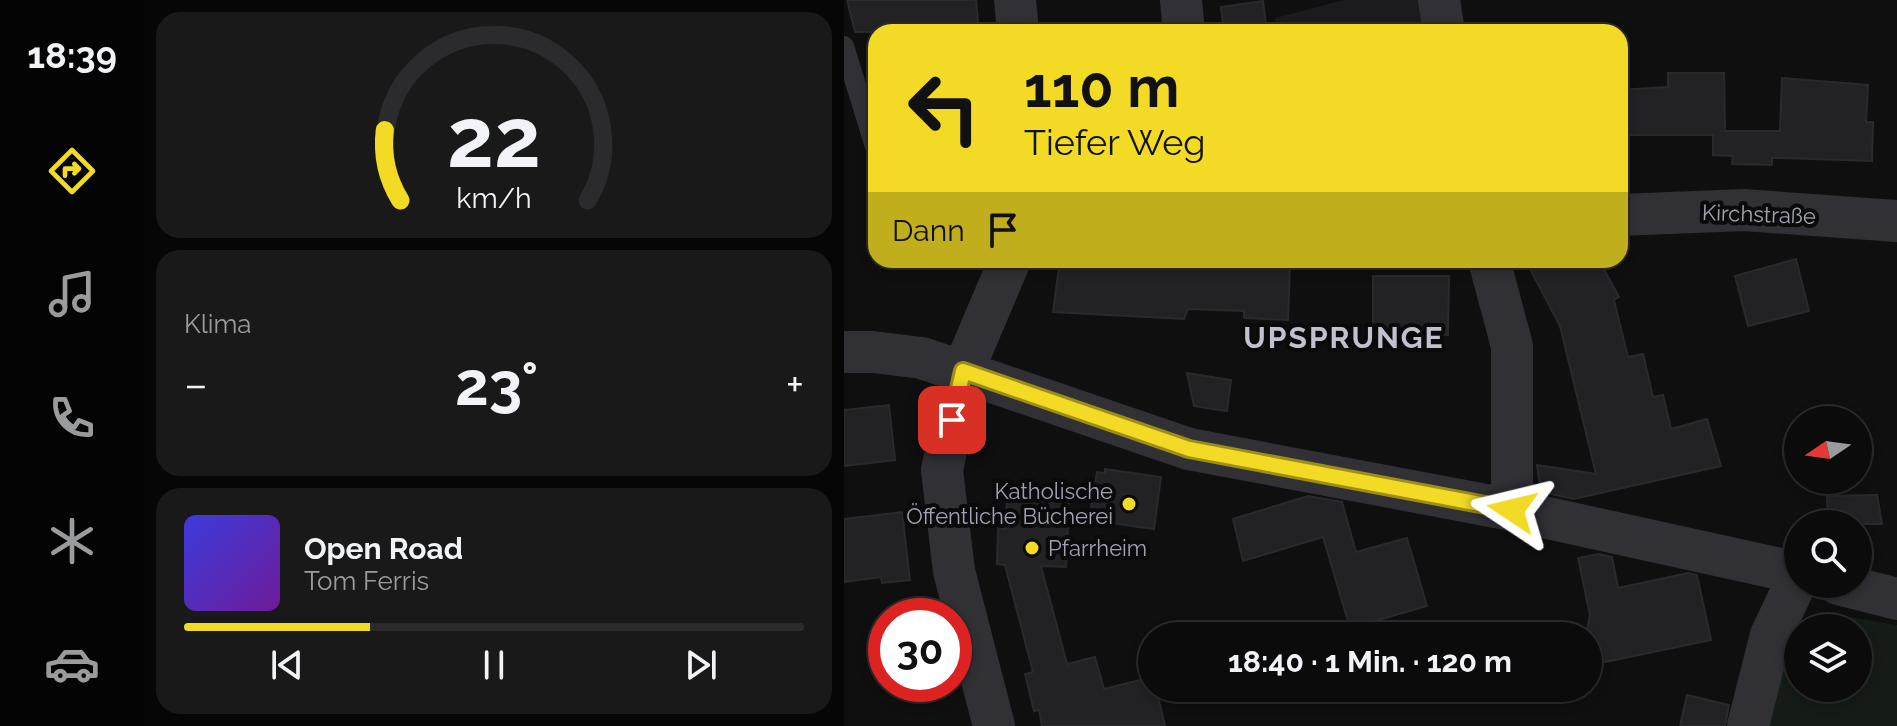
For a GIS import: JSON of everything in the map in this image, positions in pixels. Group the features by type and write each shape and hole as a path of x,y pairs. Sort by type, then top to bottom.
{"street":[{"path":"1015,0 1017,24"},
{"path":"1181,0 1183,24"},
{"path":"1439,0 1443,24"},
{"name":"Kirchstraße","path":"1628,215 1744,210 1897,221"},
{"path":"994,726 954,571 942,470 963,371 1007,268"},
{"path":"1491,268 1512,346 1512,510"},
{"path":"844,352 922,358 1189,449 1512,510 1784,572"},
{"path":"1872,593 1897,599"},
{"path":"1748,726 1771,635 1788,598"}],"lane":[{"path":"844,46 868,124"}],"shaded area":[{"path":"1344,0 1426,0 1430,24 1276,24 1275,18"},
{"path":"1872,621 1897,625 1897,726 1763,726 1767,708 1784,672 1784,702 1872,702"}],"building":[{"path":"847,0 976,0 978,24 868,24 868,32 855,32"},
{"path":"1263,1 1266,24 1223,24 1221,7"},
{"path":"1668,73 1724,73 1725,131 1780,131 1782,78 1868,85 1866,122 1873,122 1872,161 1772,158 1772,165 1732,164 1733,156 1713,155 1713,135 1628,135 1628,90 1668,87"},
{"path":"1796,259 1809,311 1748,326 1735,276"},
{"path":"1059,268 1290,268 1288,320 1244,318 1244,311 1188,309 1184,319 1053,312"},
{"path":"1537,268 1603,268 1619,297 1614,300 1628,357 1643,354 1653,397 1663,395 1671,429 1707,419 1721,466 1574,499 1541,492 1537,465 1596,474 1560,326 1531,271"},
{"path":"1373,276 1449,276 1448,335 1373,334"},
{"path":"1187,373 1231,380 1227,411 1194,406"},
{"path":"889,405 895,460 844,466 844,410"},
{"name":"Katholische Öffentliche Bücherei","path":"1105,469 1161,477 1154,529 1089,520 1097,472 1105,473"},
{"path":"1877,495 1882,524 1872,524 1872,510 1828,510 1827,496"},
{"path":"1308,496 1342,502 1356,552 1407,538 1427,606 1371,622 1348,622 1323,537 1243,561 1233,519"},
{"path":"1007,497 1069,500 1066,567 1041,566 1067,664 1095,657 1104,689 1138,680 1138,702 1159,702 1165,726 1042,726 1039,710 1034,711 1025,674 1033,672 1005,565 997,564 998,528 1006,529"},
{"path":"902,512 910,580 882,583 881,577 844,582 844,519"},
{"path":"1599,554 1612,557 1618,588 1688,573 1697,575 1711,640 1602,663 1602,622 1589,622 1590,615 1578,558"},
{"path":"1687,695 1729,705 1725,726 1680,726"}],"place":[{"name":"Katholische Öffentliche Bücherei","path":"1129,504"},
{"name":"Pfarrheim","path":"1032,548"}],"district":[{"name":"UPSPRUNGE","path":"1344,338"}],"route":[{"path":"952,420 963,371 1189,449 1512,510"}]}
